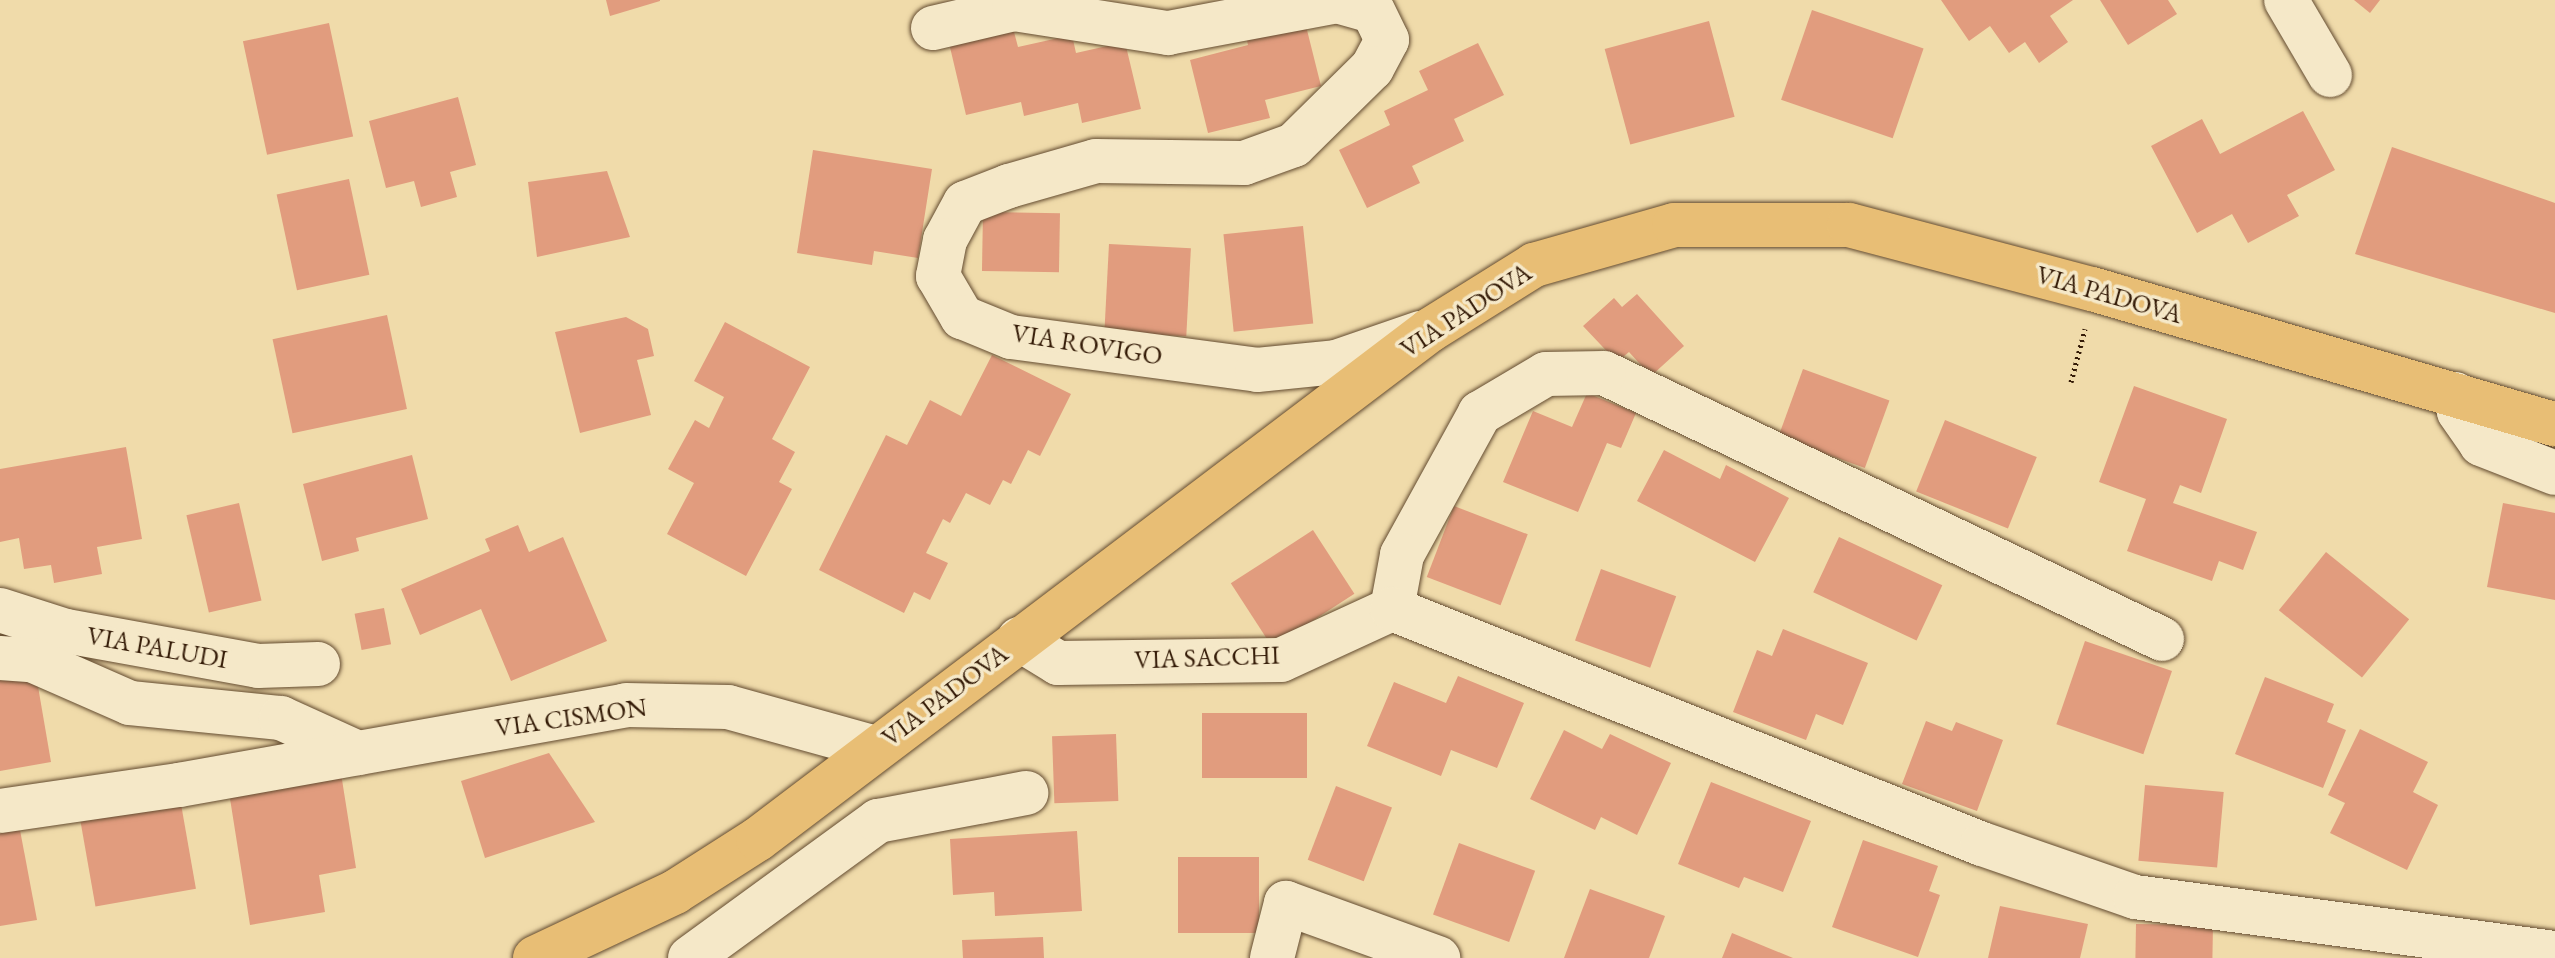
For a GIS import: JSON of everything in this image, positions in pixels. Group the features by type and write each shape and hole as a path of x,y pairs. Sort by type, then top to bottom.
{"main road":[{"name":"VIA PADOVA","path":"535,958 675,892 758,839 1430,330 1534,265 1674,225 1849,225 2555,424"}],"street":[{"path":"2286,0 2330,75"},
{"name":"VIA ROVIGO","path":"933,28 1014,9 1168,33 1337,1 1373,11 1387,40 1372,68 1294,145 1244,163 1096,161 1009,186 965,203 945,240 938,276 962,317 1011,337 1257,370 1336,362 1430,330"},
{"path":"2162,639 1604,373 1546,374 1480,413 1402,555 1392,609 1982,844 2135,897 2555,953"},
{"path":"2455,394 2459,412 2481,444 2555,473"},
{"name":"VIA SACCHI","path":"1019,639 1058,663 1281,660 1392,609"},
{"name":"VIA PALUDI","path":"0,610 66,631 258,666 318,664"},
{"path":"0,658 32,660 130,703 281,718 358,753"},
{"name":"VIA CISMON","path":"0,811 358,753 626,705 728,707 876,748"},
{"path":"690,958 878,821 1026,793"},
{"path":"1272,958 1286,903 1438,958"}],"path":[{"path":"2071,382 2087,312"}],"building":[{"path":"606,0 660,0 660,1 610,16"},
{"path":"1941,0 2073,0 2050,16 2068,42 2039,63 2025,42 2009,53 1990,26 1969,41"},
{"path":"2100,0 2168,0 2177,14 2128,45"},
{"path":"2354,0 2380,0 2370,13"},
{"path":"1812,10 1924,48 1893,138 1781,100"},
{"path":"1304,18 1321,86 1265,100 1270,118 1208,133 1190,60 1248,45 1245,32"},
{"path":"1709,21 1735,117 1630,145 1605,49"},
{"path":"329,23 353,136 267,155 243,41"},
{"path":"1013,28 1018,47 1072,35 1076,53 1125,42 1141,109 1082,123 1078,103 1024,116 1021,102 966,115 949,43"},
{"path":"1478,43 1504,95 1454,119 1464,141 1412,166 1420,183 1367,208 1339,150 1390,125 1384,111 1428,90 1419,71"},
{"path":"458,97 476,165 450,172 457,197 421,207 414,181 386,188 369,121"},
{"path":"2303,111 2335,170 2287,195 2299,216 2248,243 2232,214 2197,233 2151,146 2202,119 2220,154"},
{"path":"2392,147 2555,203 2555,313 2355,254"},
{"path":"813,150 932,169 918,258 874,251 872,265 797,253"},
{"path":"607,171 630,237 537,257 528,182"},
{"path":"349,179 369,275 297,290 277,194"},
{"path":"983,212 1060,213 1059,272 982,271"},
{"path":"1303,226 1313,323 1234,332 1223,234"},
{"path":"1109,244 1191,248 1186,336 1104,332"},
{"path":"1637,294 1684,346 1651,376 1629,352 1617,362 1583,326 1614,298 1622,307"},
{"path":"387,315 407,409 293,433 273,339"},
{"path":"626,317 648,329 654,356 637,360 651,415 580,433 555,332"},
{"path":"725,322 810,367 772,439 795,452 779,482 792,489 746,576 667,534 694,483 668,469 695,420 709,428 724,397 694,381"},
{"path":"992,355 1071,394 1040,456 1028,450 1011,484 1003,480 990,505 966,493 950,523 943,519 926,553 948,563 930,600 914,592 904,613 819,570 886,435 907,445 930,400 961,416"},
{"path":"1803,369 1889,400 1865,468 1778,437"},
{"path":"2134,386 2227,419 2201,493 2180,485 2173,503 2257,532 2243,570 2219,561 2212,581 2127,551 2146,499 2099,482"},
{"path":"1587,393 1636,413 1621,448 1607,443 1578,512 1503,482 1533,411 1572,427"},
{"path":"1945,420 2037,457 2008,528 1916,491"},
{"path":"126,447 142,539 97,547 102,574 54,583 51,565 24,569 19,538 0,542 0,469"},
{"path":"1664,450 1720,479 1726,465 1789,498 1755,562 1637,501"},
{"path":"412,455 428,519 356,538 359,551 322,561 303,484"},
{"path":"239,503 261,600 209,613 186,515"},
{"path":"2503,503 2555,513 2555,600 2487,587"},
{"path":"1454,506 1528,534 1501,605 1427,577"},
{"path":"518,525 529,552 563,537 607,641 511,681 481,609 420,635 401,589 490,551 485,539"},
{"path":"1313,530 1354,594 1272,647 1231,583"},
{"path":"1839,537 1942,585 1917,640 1813,592"},
{"path":"2326,552 2409,619 2362,678 2279,610"},
{"path":"1601,569 1676,596 1650,668 1575,640"},
{"path":"384,608 391,644 362,650 355,614"},
{"path":"1783,629 1868,663 1843,725 1816,714 1806,740 1733,712 1757,650 1772,656"},
{"path":"2085,641 2172,671 2143,754 2056,724"},
{"path":"35,669 51,762 0,771 0,675"},
{"path":"1458,676 1524,703 1497,768 1451,750 1441,776 1367,746 1394,682 1446,703"},
{"path":"2265,677 2334,704 2327,722 2346,730 2323,788 2235,754"},
{"path":"1202,713 1307,713 1307,778 1202,778"},
{"path":"1926,721 1952,731 1956,722 2003,740 1977,811 1902,784"},
{"path":"2360,729 2428,762 2413,792 2438,805 2407,870 2330,833 2345,803 2328,795"},
{"path":"1564,730 1602,749 1610,734 1671,763 1637,835 1601,817 1595,830 1530,799"},
{"path":"1116,734 1118,801 1054,803 1052,736"},
{"path":"549,753 595,822 485,858 461,781"},
{"path":"340,767 356,868 319,875 325,912 250,925 228,786"},
{"path":"1711,782 1811,821 1783,892 1744,877 1739,888 1678,864"},
{"path":"2145,785 2224,792 2217,868 2138,861"},
{"path":"1336,786 1392,808 1364,881 1308,860"},
{"path":"181,804 196,889 95,906 81,822"},
{"path":"20,830 37,920 0,926 0,833"},
{"path":"1077,831 1082,911 995,916 994,892 953,895 950,839"},
{"path":"1863,840 1938,866 1929,891 1940,895 1918,957 1832,927"},
{"path":"1459,843 1535,871 1509,942 1433,914"},
{"path":"1178,857 1259,857 1259,933 1178,933"},
{"path":"1590,889 1665,916 1649,958 1564,958"},
{"path":"2000,906 2088,924 2080,958 1988,958"},
{"path":"2136,924 2213,925 2212,958 2135,958"},
{"path":"1732,933 1793,958 1722,958"},
{"path":"1043,937 1044,958 963,958 962,940"}]}
